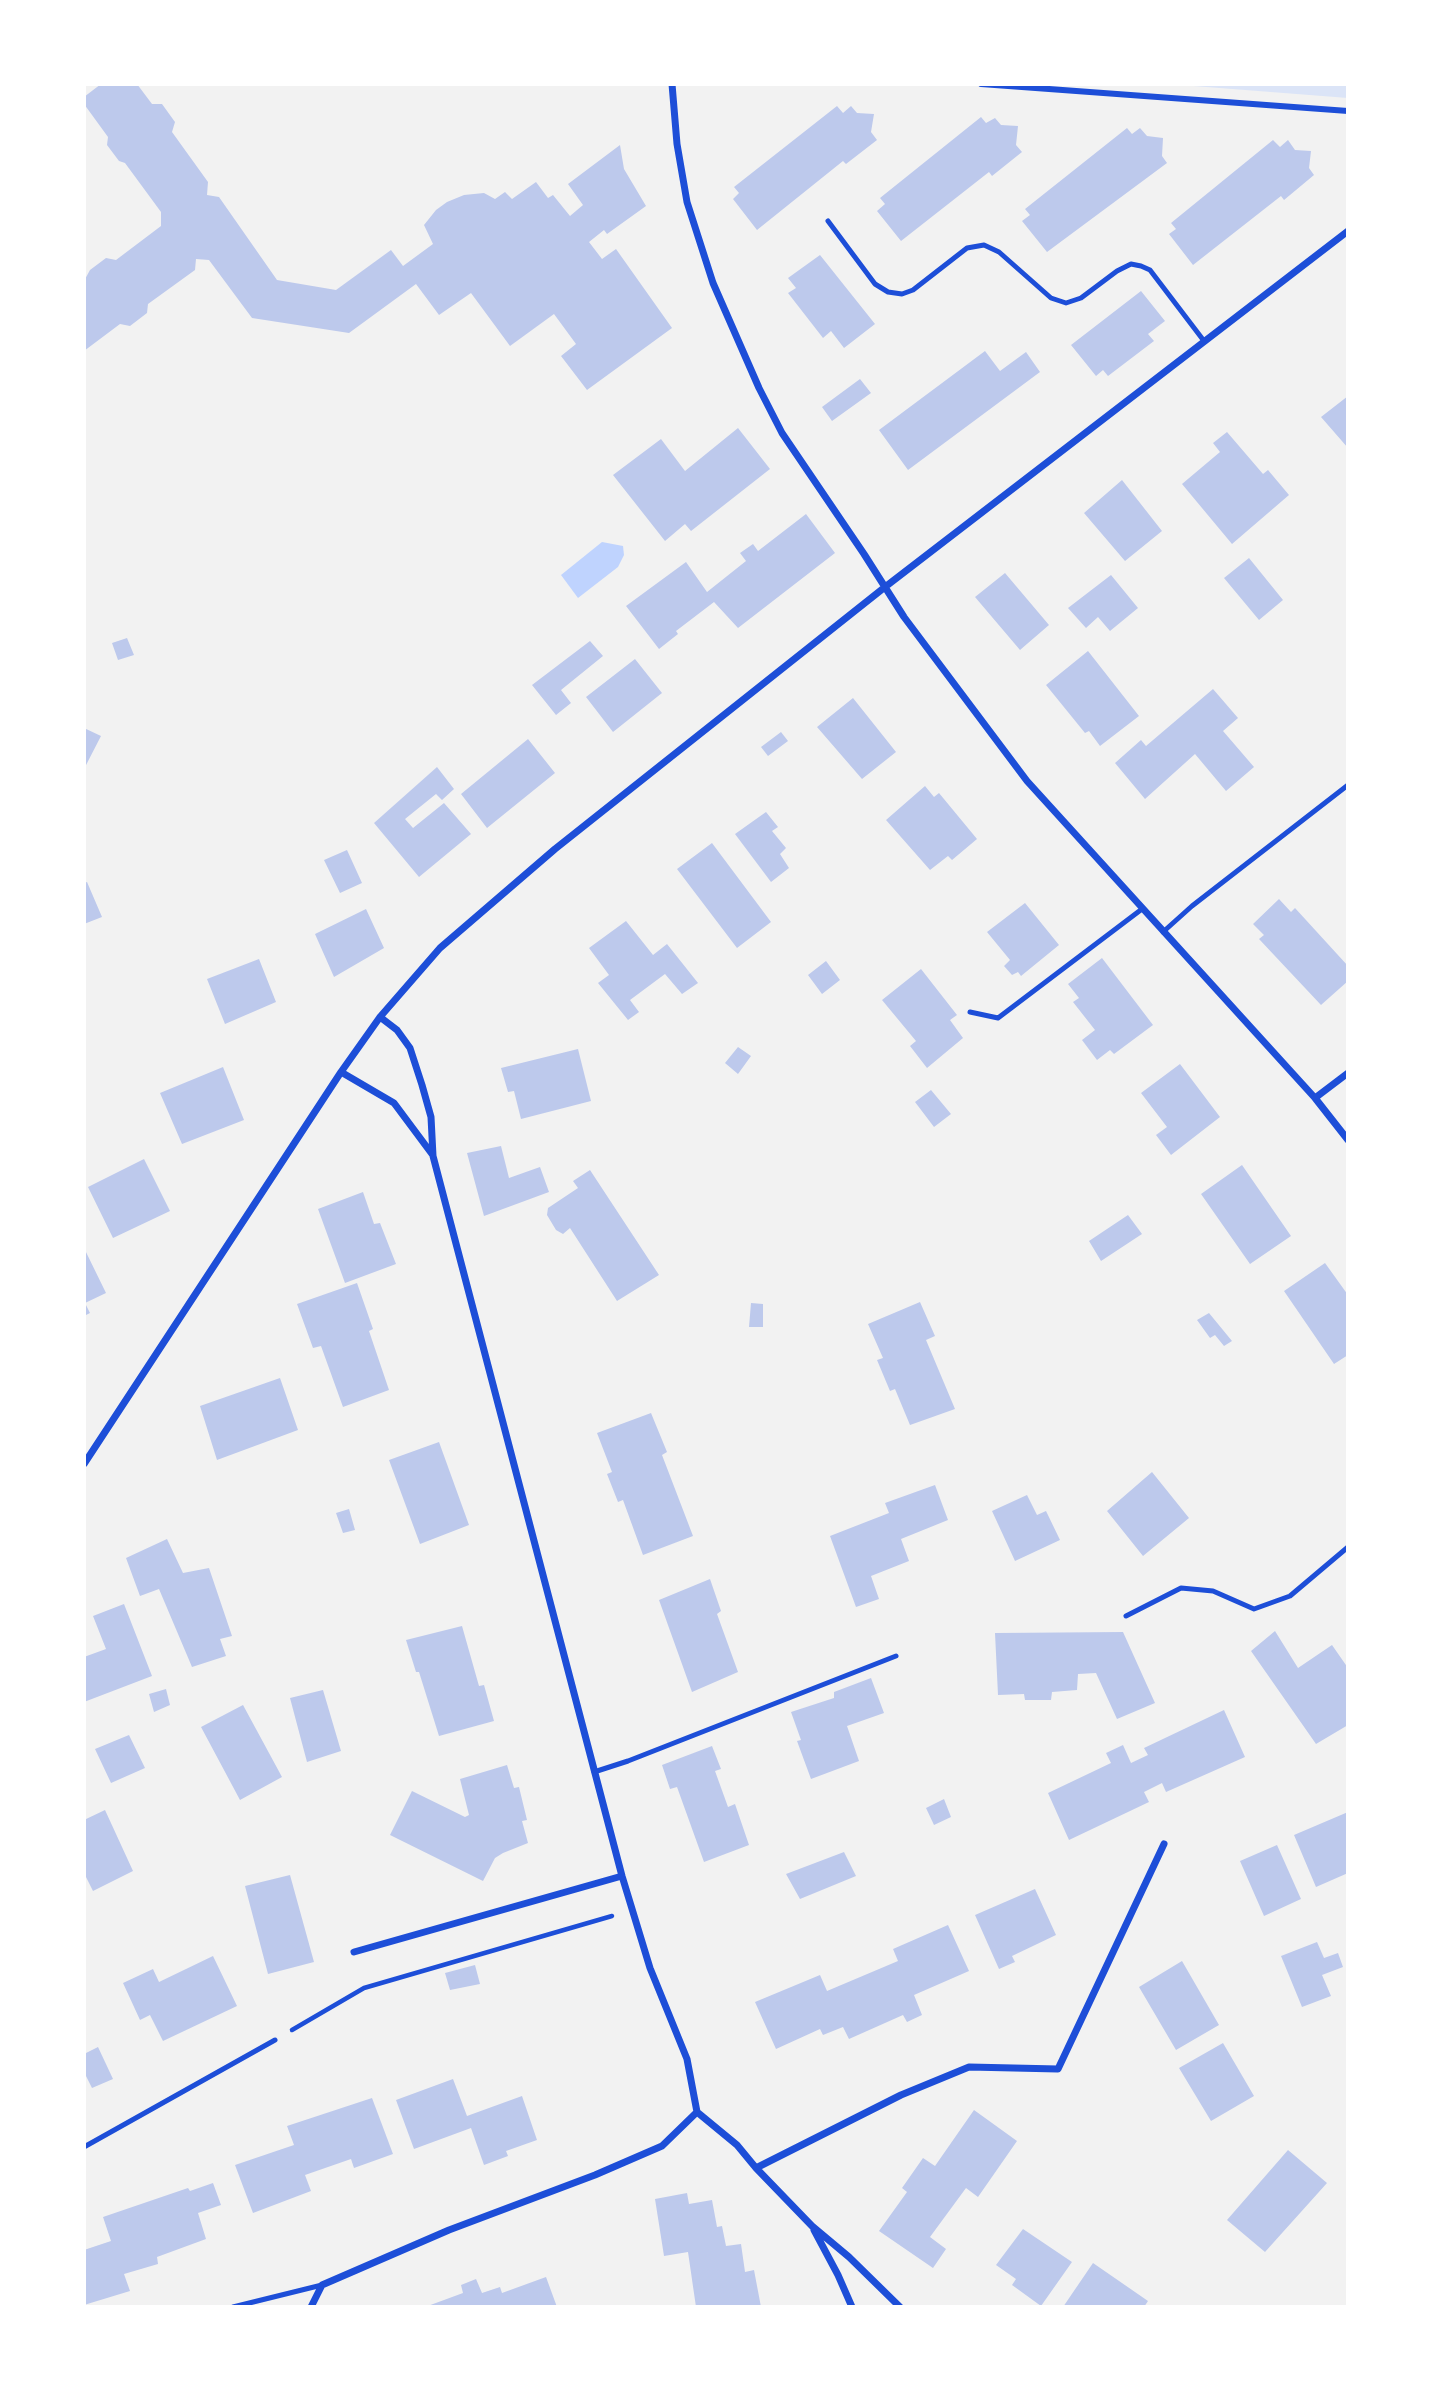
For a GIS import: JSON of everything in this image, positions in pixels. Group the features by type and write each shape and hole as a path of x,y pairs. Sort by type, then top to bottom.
{"street":[{"path":"672,84 677,144 687,202 713,283 782,433 904,617 1027,781 1315,1098 1348,1140"},
{"path":"981,84 1348,111"},
{"path":"84,1464 341,1072 418,970 475,916 555,849 885,587 1348,231"},
{"path":"380,1017 397,1030 410,1048 431,1116 433,1156 594,1772 650,1968 687,2059 696,2112 737,2144 755,2168 899,2307"},
{"path":"341,1072 394,1103 433,1156"},
{"path":"1315,1098 1348,1073"},
{"path":"755,2168 890,2101 970,2067 1058,2069 1164,1844"},
{"path":"354,1952 622,1877"},
{"path":"311,2307 322,2285 449,2230 595,2175 662,2146 696,2112"},
{"path":"813,2226 852,2307"}],"lane":[{"path":"828,221 875,284 888,292 902,294 913,290 967,248 984,245 999,252 1051,298 1066,303 1081,298 1131,264 1141,266 1150,270 1204,341"},
{"path":"1163,932 1192,906 1348,785"},
{"path":"970,1012 998,1018 1142,909"},
{"path":"1126,1616 1181,1588 1213,1591 1254,1609 1290,1596 1348,1547"},
{"path":"594,1772 628,1762 896,1656"},
{"path":"84,2147 275,2040"},
{"path":"233,2307 322,2285"}],"path":[{"path":"275,2040 364,1988 633,1910"}],"shaded area":[{"path":"1168,84 1348,84 1348,98"}],"water":[{"path":"602,542 623,546 624,555 618,567 578,598 561,575"}],"building":[{"path":"101,84 137,84 152,104 162,104 175,122 172,132 208,182 207,195 219,197 277,280 336,290 391,250 403,266 433,244 424,225 436,210 464,195 484,193 495,199 505,192 512,199 536,182 548,198 553,195 570,216 583,205 568,184 620,145 624,169 646,206 607,234 604,230 589,242 602,259 616,249 672,328 587,390 561,356 576,344 554,314 510,346 471,293 439,315 416,284 349,333 252,318 209,260 196,259 195,270 148,304 147,313 130,326 120,324 84,351 84,281 90,270 106,258 116,260 161,226 161,212 125,163 119,161 107,145 108,137 84,104 84,97"},
{"path":"837,106 843,113 851,106 857,113 874,114 871,132 877,140 846,164 843,161 757,230 733,199 739,193 734,187"},
{"path":"981,117 986,123 995,118 1001,125 1018,126 1016,145 1022,152 992,176 989,172 901,241 877,211 885,204 880,198"},
{"path":"1127,128 1132,134 1140,128 1147,136 1163,138 1162,156 1167,163 1047,252 1022,221 1030,215 1025,209"},
{"path":"1273,140 1280,147 1288,140 1295,150 1311,151 1309,168 1314,175 1284,200 1281,196 1193,265 1169,234 1176,229 1171,223"},
{"path":"820,255 875,324 844,348 831,331 823,338 788,293 796,288 788,278"},
{"path":"1141,291 1165,321 1148,334 1154,341 1108,376 1103,370 1096,376 1071,345"},
{"path":"985,351 1000,371 1026,352 1040,372 908,470 879,430"},
{"path":"860,379 871,393 832,421 822,407"},
{"path":"1348,396 1348,448 1321,417"},
{"path":"738,428 770,469 691,531 685,524 665,541 613,475 661,439 685,471"},
{"path":"1227,432 1263,474 1268,470 1289,495 1232,544 1182,484 1220,452 1213,443"},
{"path":"1122,480 1162,531 1125,561 1084,513"},
{"path":"806,514 835,553 738,628 714,602 676,631 678,634 659,649 626,606 686,562 707,592 746,561 740,553 753,544 758,551"},
{"path":"1249,558 1283,600 1259,620 1224,578"},
{"path":"1005,573 1049,625 1020,650 975,597"},
{"path":"1111,575 1138,608 1110,631 1098,617 1086,628 1068,608"},
{"path":"127,638 134,655 118,660 112,643"},
{"path":"590,641 603,656 561,690 571,703 556,715 532,685"},
{"path":"1088,651 1139,716 1100,746 1089,731 1085,733 1046,685"},
{"path":"635,659 662,693 613,732 586,697"},
{"path":"1213,689 1238,718 1223,731 1254,767 1226,791 1195,754 1145,799 1115,763 1141,740 1146,746"},
{"path":"853,698 896,752 862,779 817,727"},
{"path":"84,728 101,736 84,769"},
{"path":"781,732 788,741 768,756 761,747"},
{"path":"528,739 555,773 487,828 461,794"},
{"path":"437,767 454,789 442,800 436,794 405,819 413,828 444,803 471,834 419,877 374,823"},
{"path":"925,786 934,797 939,793 977,839 952,860 948,856 930,870 886,820"},
{"path":"766,812 778,827 772,831 786,848 780,854 789,868 771,882 735,834"},
{"path":"712,843 771,922 737,948 677,869"},
{"path":"347,850 362,883 340,893 324,860"},
{"path":"87,882 102,917 84,924 84,883"},
{"path":"1279,899 1291,912 1295,908 1348,966 1348,981 1321,1005 1259,939 1264,935 1253,924"},
{"path":"1025,903 1059,945 1021,976 1018,972 1012,975 1004,966 1010,960 987,932"},
{"path":"366,909 384,948 334,977 315,934"},
{"path":"626,921 653,955 667,944 698,983 682,994 665,974 630,1000 639,1012 628,1020 598,983 609,975 589,948"},
{"path":"1102,958 1153,1025 1114,1054 1110,1050 1097,1060 1082,1040 1095,1030 1073,1002 1079,998 1068,984"},
{"path":"259,959 276,1002 225,1024 207,979"},
{"path":"826,961 840,980 822,994 808,975"},
{"path":"921,969 957,1015 950,1020 963,1038 927,1068 910,1046 916,1041 882,1000"},
{"path":"738,1047 751,1056 738,1074 725,1063"},
{"path":"578,1049 591,1101 521,1119 514,1091 508,1092 501,1068"},
{"path":"1180,1064 1220,1117 1171,1155 1156,1135 1167,1127 1141,1093"},
{"path":"223,1067 244,1120 182,1144 160,1093"},
{"path":"931,1090 951,1114 934,1127 915,1102"},
{"path":"501,1146 509,1178 540,1167 549,1192 484,1216 467,1153"},
{"path":"144,1159 170,1211 113,1238 88,1187"},
{"path":"1242,1165 1291,1236 1250,1264 1201,1194"},
{"path":"590,1170 659,1275 617,1301 570,1228 563,1234 556,1230 547,1215 548,1208 578,1188 573,1181"},
{"path":"363,1192 374,1224 380,1223 396,1264 345,1283 318,1209"},
{"path":"1128,1215 1142,1234 1101,1261 1089,1241"},
{"path":"84,1248 106,1293 85,1303 90,1313 84,1316"},
{"path":"1325,1263 1348,1295 1348,1355 1334,1364 1284,1291"},
{"path":"357,1283 373,1329 369,1331 389,1390 343,1407 321,1346 313,1348 297,1304"},
{"path":"920,1302 935,1336 926,1340 955,1409 910,1425 895,1389 890,1391 877,1360 883,1358 868,1324"},
{"path":"751,1303 763,1304 763,1327 749,1327"},
{"path":"1209,1313 1232,1341 1224,1346 1215,1335 1210,1338 1197,1320"},
{"path":"280,1378 298,1430 217,1460 200,1406"},
{"path":"651,1413 667,1452 662,1455 693,1536 643,1555 623,1500 618,1502 607,1474 612,1472 597,1433"},
{"path":"439,1442 469,1525 420,1544 389,1460"},
{"path":"1152,1472 1189,1518 1143,1556 1107,1511"},
{"path":"935,1485 948,1520 901,1539 909,1561 871,1576 879,1599 856,1607 830,1536 889,1513 885,1503"},
{"path":"1027,1495 1037,1515 1046,1511 1060,1540 1015,1561 992,1511"},
{"path":"349,1509 355,1530 343,1533 336,1513"},
{"path":"167,1539 183,1573 209,1568 232,1636 220,1639 226,1656 192,1667 159,1589 140,1596 126,1558"},
{"path":"710,1579 721,1611 717,1614 738,1672 692,1692 659,1600"},
{"path":"124,1604 152,1676 84,1702 84,1657 106,1649 93,1616"},
{"path":"462,1626 479,1686 484,1685 494,1721 439,1736 406,1640"},
{"path":"1275,1631 1298,1668 1332,1645 1348,1668 1348,1725 1316,1744 1251,1651"},
{"path":"1123,1632 1155,1703 1117,1719 1096,1673 1078,1674 1077,1690 1052,1692 1051,1700 1025,1700 1024,1694 998,1695 995,1633"},
{"path":"871,1678 884,1713 847,1726 859,1761 811,1779 797,1741 801,1740 791,1712 834,1698 834,1692"},
{"path":"166,1689 170,1705 154,1712 149,1694"},
{"path":"323,1690 341,1751 307,1762 290,1698"},
{"path":"243,1705 282,1777 240,1800 201,1727"},
{"path":"1224,1710 1245,1757 1166,1792 1162,1783 1144,1792 1149,1802 1069,1840 1048,1793 1111,1763 1106,1753 1123,1745 1131,1763 1148,1755 1144,1748"},
{"path":"129,1735 145,1768 111,1783 95,1749"},
{"path":"712,1746 721,1769 715,1771 728,1807 735,1804 749,1845 704,1862 677,1787 670,1789 662,1765"},
{"path":"507,1765 514,1788 519,1787 527,1820 522,1821 528,1843 495,1858 483,1881 390,1835 412,1791 465,1817 469,1815 460,1779"},
{"path":"944,1799 951,1817 934,1825 926,1808"},
{"path":"105,1810 133,1871 93,1891 84,1873 84,1820"},
{"path":"1348,1812 1348,1873 1316,1887 1294,1835"},
{"path":"1277,1845 1301,1899 1264,1916 1240,1861"},
{"path":"844,1852 856,1876 800,1899 786,1874"},
{"path":"290,1875 314,1962 268,1974 245,1886"},
{"path":"1035,1889 1056,1935 1012,1956 1015,1962 999,1969 975,1915"},
{"path":"948,1925 969,1971 914,1995 922,2015 907,2022 903,2015 849,2039 843,2027 823,2035 820,2029 776,2049 755,2002 820,1975 827,1991 898,1961 893,1949"},
{"path":"1317,1942 1324,1958 1338,1953 1343,1967 1322,1975 1331,1996 1302,2007 1281,1956"},
{"path":"213,1956 237,2006 163,2041 150,2015 140,2020 123,1983 153,1969 159,1982"},
{"path":"1182,1961 1219,2025 1176,2050 1139,1987"},
{"path":"475,1965 480,1984 450,1990 445,1973"},
{"path":"1223,2043 1254,2096 1211,2121 1179,2068"},
{"path":"98,2047 113,2079 92,2088 84,2072 84,2054"},
{"path":"453,2079 467,2116 522,2096 537,2140 506,2151 508,2156 484,2165 471,2128 414,2149 396,2100"},
{"path":"372,2098 393,2154 354,2168 351,2159 305,2175 311,2191 253,2213 235,2165 294,2145 287,2126"},
{"path":"974,2110 1017,2141 978,2197 966,2188 930,2237 946,2249 933,2268 879,2231 907,2192 902,2188 923,2158 935,2166"},
{"path":"1288,2150 1327,2183 1265,2252 1227,2220"},
{"path":"213,2183 221,2205 198,2213 206,2239 157,2257 158,2264 124,2274 130,2291 84,2305 84,2250 111,2241 103,2217 188,2188 190,2191"},
{"path":"687,2193 689,2204 712,2200 717,2227 722,2226 726,2246 741,2244 745,2272 754,2270 761,2307 696,2307 688,2252 664,2256 655,2199"},
{"path":"1023,2229 1072,2262 1041,2306 1012,2285 1016,2279 996,2265"},
{"path":"1093,2263 1148,2301 1144,2307 1063,2307"},
{"path":"546,2277 557,2307 425,2307 463,2293 461,2285 476,2279 482,2293 500,2287 502,2293"}]}
